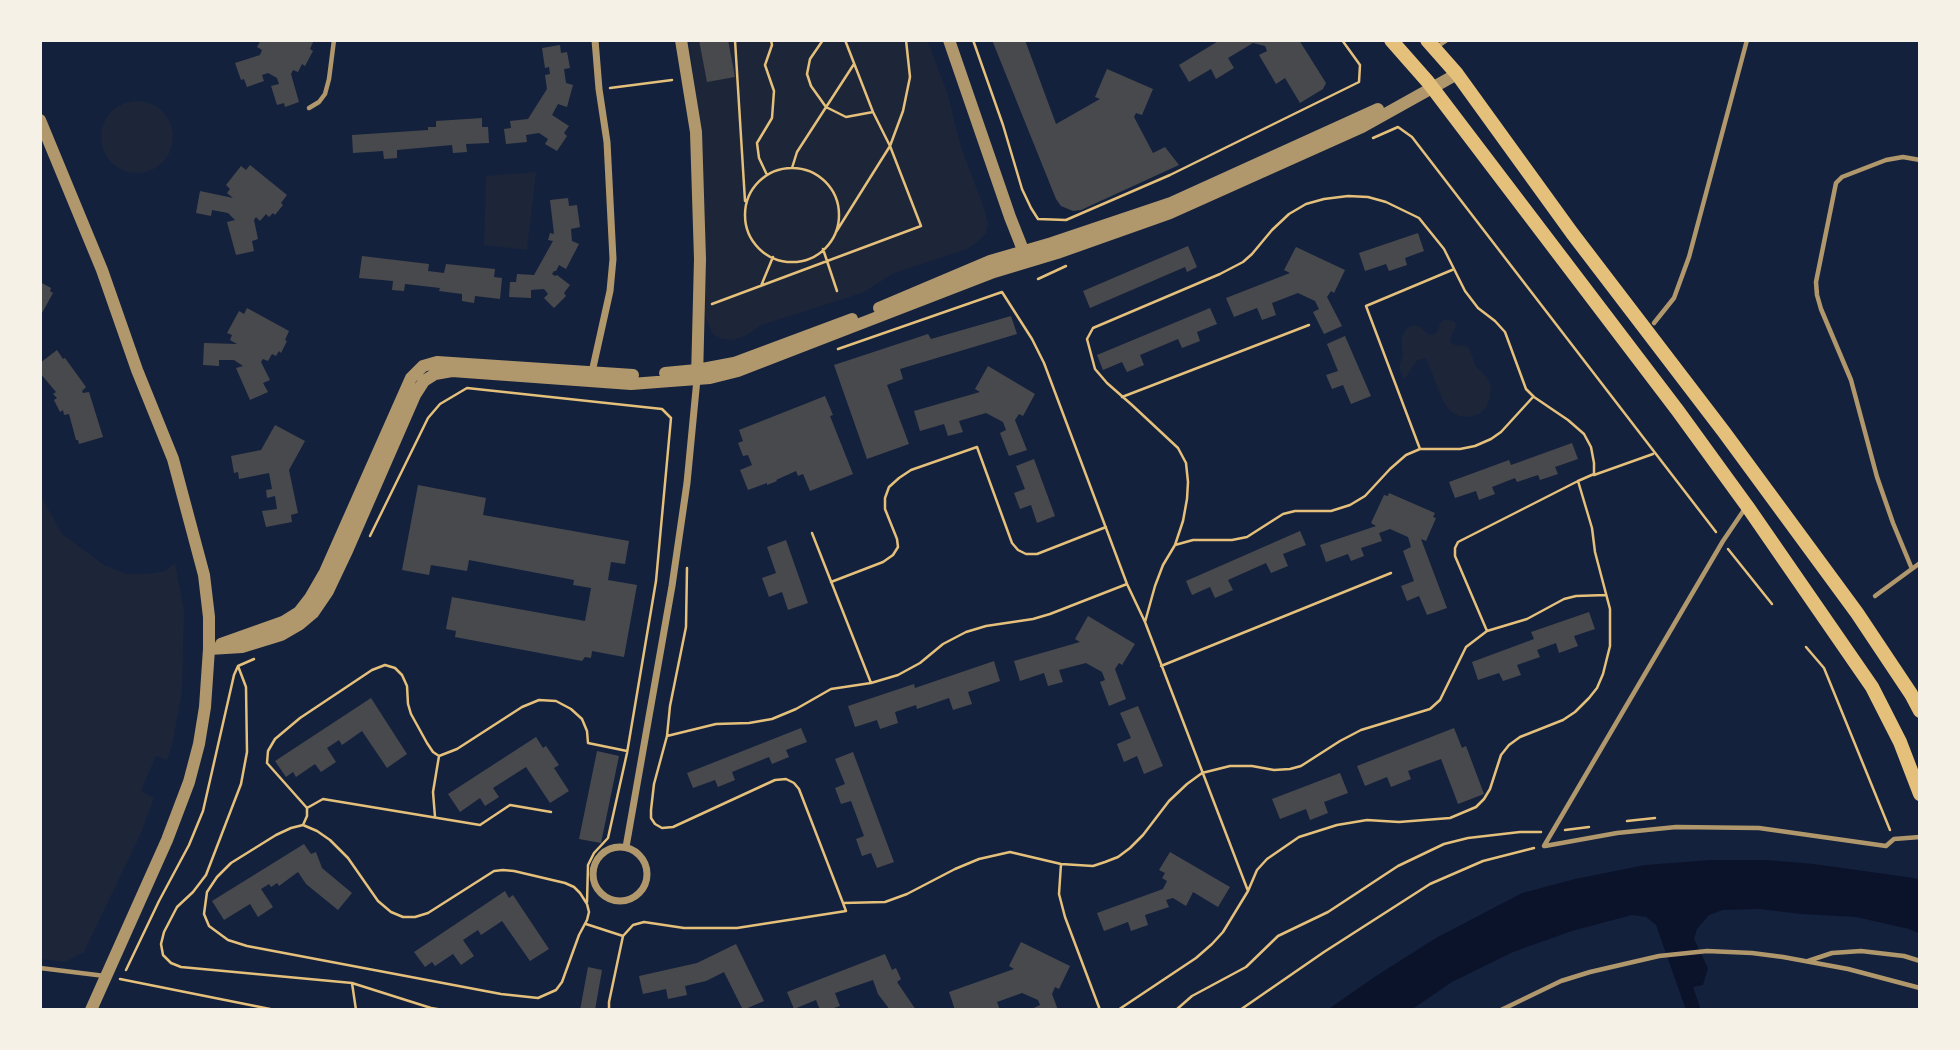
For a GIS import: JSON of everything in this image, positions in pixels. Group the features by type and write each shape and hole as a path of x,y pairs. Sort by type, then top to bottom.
{"main road":[{"path":"1391,40 1430,85 1747,506 1872,687 1900,742 1920,794"},
{"path":"1431,45 1454,71 1857,613 1912,694 1920,711"}],"street":[{"path":"592,378 610,291 613,259 607,142 595,40"},
{"path":"626,847 672,586 687,483 697,374 700,259 696,145 681,40"},
{"path":"949,40 1026,256"},
{"path":"209,649 283,622 299,612 310,598 325,572 411,378 423,366 437,362 592,378 697,374 863,315 990,261 1026,256 1052,243 1171,203 1373,112 1454,71"},
{"path":"40,120 102,270 137,370 173,459 204,575 209,617 209,649 201,732 189,782 167,840 91,1010"},
{"path":"617,846 626,847 642,857 648,875 646,884 633,898 624,902 614,901 605,898 593,883 593,866 602,853 617,846"}],"lane":[{"path":"309,108 325,94 334,40"},
{"path":"1431,45 1447,40"},
{"path":"1654,323 1674,298 1689,257 1747,40"},
{"path":"1912,569 1877,477 1851,380 1816,295 1816,282 1836,183 1842,177 1886,160 1903,157 1920,160"},
{"path":"1544,846 1723,541 1747,506"},
{"path":"1875,596 1920,564"},
{"path":"1544,846 1617,833 1676,827 1759,828 1886,846 1894,839 1920,837"},
{"path":"1501,1010 1561,981 1659,956 1707,951 1752,953 1808,961 1920,988"},
{"path":"1808,961 1821,955 1852,951 1920,961"},
{"path":"40,968 105,980"}],"path":[{"path":"735,40 745,220 757,247 783,261 808,260 823,249 890,146 903,111 910,77 906,40"},
{"path":"767,176 758,158 757,142 772,118 774,91 765,65 772,45 771,40"},
{"path":"823,40 810,59 807,74 811,86 826,107 846,117 873,113"},
{"path":"706,307 921,226 845,40"},
{"path":"974,40 1022,189 1031,208 1038,219 1066,220 1170,175 1359,82 1360,65 1342,40"},
{"path":"792,168 797,152 854,64"},
{"path":"600,89 687,78"},
{"path":"1398,127 1412,137 1772,604"},
{"path":"746,205 751,190 776,170 792,168 808,171 821,179 832,191 838,206 838,222 833,237"},
{"path":"1145,622 1154,586 1175,545 1183,521 1188,482 1186,463 1178,449 1095,369 1087,339 1093,328 1243,262 1289,214 1306,204 1348,196 1368,197 1402,208 1419,218 1444,249 1465,292 1478,308 1505,332 1526,389 1584,434 1591,447 1594,474 1458,542 1455,556 1487,631"},
{"path":"823,249 837,291"},
{"path":"761,286 773,257"},
{"path":"1420,449 1366,306 1453,270"},
{"path":"837,349 1002,292 1044,363 1127,584 1145,622 1248,891"},
{"path":"1122,397 1309,326"},
{"path":"368,541 428,418 440,404 467,388 662,409 671,418 656,581 627,751 608,838 594,853 588,865 586,889 589,912 562,982 556,990 538,998 501,994 247,946 228,940 209,926 204,914 207,892 217,877 231,863 276,835 303,825 330,841 348,858 378,901 391,912 403,917 428,913 494,871 503,870 565,883 580,893 588,907"},
{"path":"1175,545 1193,540 1232,540 1247,537 1283,514 1295,511 1331,511 1350,505 1365,496 1406,455 1420,449 1460,449 1491,439 1534,397"},
{"path":"831,582 883,562 893,555 898,547 885,509 889,487 911,470 977,447 1012,543 1018,550 1026,554 1037,554 1106,527"},
{"path":"1578,481 1655,453"},
{"path":"1118,1010 1196,958 1212,944 1223,932 1248,891 1257,870 1267,859 1299,837 1337,825 1367,820 1399,822 1450,818 1476,807 1490,789 1502,755 1509,745 1520,737 1563,720 1575,712 1597,688 1611,646 1610,609 1595,552 1592,528 1578,481"},
{"path":"811,533 871,683"},
{"path":"609,1010 623,936 633,925 644,922 684,928 737,928 846,911 799,789 786,779 775,780 673,827 662,828 651,818 654,784 667,736 670,706 686,627 688,559"},
{"path":"1161,666 1391,573"},
{"path":"667,736 716,724 772,719 831,689 871,683 898,675 920,663 943,644 966,632 1050,614 1127,584"},
{"path":"843,903 885,902 907,894 955,869 993,855 1010,852 1060,864 1093,866 1118,857 1143,835 1169,801 1202,773 1230,766 1274,770 1301,766 1361,730 1430,709 1440,700 1466,647 1487,631 1527,619 1564,599 1606,595"},
{"path":"1806,646 1824,668 1894,839"},
{"path":"263,655 238,666 246,687 247,752 241,784 206,875 177,907 164,932 163,955 181,967 352,983 443,1010"},
{"path":"303,825 307,807 267,763 268,751 275,738 300,718 372,670 385,665 395,668 401,675 407,686 411,714 426,743 439,756"},
{"path":"439,756 457,749 522,707 539,700 556,701 571,709 582,719 588,743 627,751"},
{"path":"435,817 433,792 439,756"},
{"path":"307,807 323,799 481,825 510,805 551,812"},
{"path":"1622,821 1656,818"},
{"path":"1176,1010 1192,996 1246,967 1278,936 1328,912 1398,866 1444,844 1468,838 1520,832 1552,832 1599,825"},
{"path":"1240,1010 1430,884 1483,861 1544,846"},
{"path":"1060,864 1059,894 1065,918 1100,1010"},
{"path":"585,924 623,936"},
{"path":"105,980 275,1010"},
{"path":"352,983 356,1010"}],"shaded area":[{"path":"689,40 927,40 947,92 960,144 985,211 988,224 986,233 967,249 894,273 862,293 761,325 734,340 722,339 713,334 703,307 700,132"},
{"path":"137,101 157,107 167,117 173,137 167,157 157,167 137,173 117,167 107,157 101,137 107,117 117,107"},
{"path":"536,172 527,250 484,245 486,176"},
{"path":"1446,319 1455,322 1456,326 1451,343 1466,346 1470,350 1475,365 1491,387 1486,408 1469,417 1450,411 1443,401 1426,358 1417,360 1404,380 1399,367 1403,355 1401,339 1406,329 1414,325 1433,335"},
{"path":"40,475 42,498 62,534 104,565 127,574 148,574 165,571 175,563 184,611 182,691 172,746 167,760 156,756 141,791 154,798 140,835 84,952 65,962 40,959"},
{"path":"1710,860 1767,860 1814,864 1920,880 1920,934 1856,917 1759,909 1723,910 1709,915 1697,929 1694,939 1708,968 1703,985 1693,987 1701,1010 1686,1010 1656,925 1646,917 1632,915 1572,931 1513,952 1452,982 1411,1010 1327,1010 1436,938 1522,893 1645,865"}],"building":[{"path":"261,40 314,40 310,49 313,51 305,66 302,64 298,72 293,70 291,74 299,102 285,107 284,103 277,105 271,86 279,84 277,78 268,73 262,75 264,81 247,87 244,79 241,80 235,63 260,55 262,50 257,47"},
{"path":"699,40 728,40 735,77 707,82"},
{"path":"992,40 1025,40 1056,124 1100,99 1095,97 1107,69 1153,89 1142,115 1136,113 1134,117 1153,153 1165,147 1179,165 1081,210 1073,211 1061,206"},
{"path":"1220,40 1299,40 1326,83 1323,89 1300,103 1285,78 1276,84 1259,55 1267,51 1265,46 1253,43 1228,58 1234,68 1216,79 1211,69 1189,82 1179,65"},
{"path":"560,45 561,53 567,52 570,68 564,69 566,83 573,85 567,107 558,104 552,115 569,126 564,133 567,136 557,151 545,144 548,139 539,133 526,135 527,142 506,144 504,129 511,128 510,121 528,119 547,89 545,75 550,74 549,67 545,68 542,48"},
{"path":"482,118 482,127 488,127 489,143 466,144 467,152 453,153 452,145 397,150 397,158 384,159 383,151 353,153 352,135 428,130 428,127 436,127 436,121"},
{"path":"250,165 287,195 275,215 273,213 269,217 266,214 260,221 256,217 254,220 258,239 252,241 254,251 236,255 227,222 235,220 228,213 212,210 211,216 196,213 200,191 233,198 227,193 230,189 226,185 241,166 246,170"},
{"path":"568,198 569,206 577,205 580,227 571,229 572,241 579,244 566,269 559,265 552,274 570,285 564,293 566,296 554,308 544,298 548,294 544,289 531,290 531,298 509,297 510,282 516,282 517,274 534,275 553,241 548,240 550,233 554,234 550,200"},
{"path":"1418,233 1424,251 1405,258 1407,265 1389,271 1386,264 1365,271 1359,253"},
{"path":"1188,246 1197,267 1187,272 1185,267 1090,308 1083,291"},
{"path":"1296,247 1345,270 1334,293 1331,291 1327,297 1342,326 1324,334 1313,312 1319,309 1315,301 1298,293 1272,303 1276,315 1262,320 1257,308 1234,317 1226,298 1290,273 1284,270"},
{"path":"362,256 429,264 428,271 444,273 446,264 495,269 494,277 502,278 500,299 475,296 474,303 462,301 462,294 439,291 440,288 405,284 404,291 392,290 393,281 359,278"},
{"path":"40,282 51,288 53,293 42,313 40,312"},
{"path":"247,308 289,331 281,353 279,351 276,356 272,354 268,361 263,359 261,362 270,380 263,383 268,392 250,400 236,368 243,366 234,360 219,360 219,366 203,365 204,343 237,344 230,340 232,335 227,333 239,311 244,314"},
{"path":"1210,308 1217,324 1197,332 1200,341 1182,348 1178,339 1140,355 1144,365 1127,372 1122,362 1103,370 1097,355"},
{"path":"1011,316 1017,334 900,369 903,379 887,385 909,444 867,459 834,365 928,334 931,339"},
{"path":"1345,336 1371,396 1351,404 1343,385 1332,389 1326,375 1338,371 1327,344"},
{"path":"57,350 86,387 83,393 89,392 103,437 79,444 69,414 64,415 63,410 60,412 54,400 57,398 53,394 56,392 40,373 40,363"},
{"path":"988,366 1035,394 1023,416 1019,414 1015,420 1027,450 1009,456 1000,433 1006,430 1003,422 986,413 959,421 963,432 948,436 944,424 920,431 914,411 980,392 975,389"},
{"path":"825,396 853,474 810,491 803,474 798,476 796,471 767,485 748,490 740,470 752,465 748,455 743,456 738,443 743,441 739,430"},
{"path":"275,425 305,441 289,470 298,513 291,515 292,522 266,527 262,511 277,509 275,496 267,498 266,490 272,489 269,473 239,479 238,472 234,473 231,456 261,450"},
{"path":"1572,443 1578,459 1555,467 1558,474 1540,480 1538,475 1517,482 1515,478 1492,487 1495,494 1479,500 1476,491 1455,498 1449,482 1509,460 1511,465"},
{"path":"1034,459 1055,516 1037,523 1031,505 1020,509 1014,493 1025,489 1016,466"},
{"path":"418,485 486,498 483,515 629,541 625,564 611,562 608,580 637,585 624,657 592,651 591,658 585,657 582,661 455,637 456,631 446,629 452,597 585,621 591,588 573,585 574,580 469,560 467,571 431,565 429,575 402,570"},
{"path":"1389,493 1435,513 1433,517 1436,518 1426,541 1421,539 1447,608 1427,615 1419,596 1407,601 1401,586 1414,581 1403,551 1411,547 1408,537 1390,529 1379,533 1382,541 1361,548 1364,556 1351,561 1348,554 1326,562 1320,545 1376,526 1371,523 1384,495 1388,496"},
{"path":"1300,531 1306,545 1283,554 1288,566 1271,573 1266,563 1228,580 1233,590 1215,598 1210,587 1192,595 1186,581"},
{"path":"786,540 808,603 788,610 782,592 769,597 762,578 776,573 767,547"},
{"path":"1589,612 1595,629 1574,636 1578,646 1559,653 1556,643 1537,650 1540,657 1517,665 1521,675 1503,681 1499,673 1478,680 1472,662 1534,639 1531,632"},
{"path":"1088,616 1135,644 1122,665 1119,663 1115,669 1126,699 1109,706 1100,682 1105,680 1102,672 1086,663 1059,670 1063,682 1048,686 1044,673 1020,681 1014,661 1080,642 1075,639"},
{"path":"994,661 1000,681 968,692 972,704 953,710 949,698 917,709 916,705 895,712 898,723 880,729 877,720 855,727 848,706 914,684 915,688"},
{"path":"371,698 407,754 387,768 362,731 342,745 339,740 327,748 336,762 321,772 315,764 296,777 293,772 286,777 275,761"},
{"path":"1138,706 1163,766 1144,774 1137,756 1124,762 1117,744 1131,738 1120,713"},
{"path":"801,728 807,742 786,750 789,757 772,764 769,757 732,772 735,780 718,787 715,780 693,788 687,773"},
{"path":"1454,728 1462,748 1466,746 1484,794 1458,804 1441,759 1408,771 1411,779 1391,787 1387,777 1365,786 1357,766"},
{"path":"536,737 559,765 554,768 569,791 550,803 526,767 493,788 499,797 485,806 480,798 460,812 448,794"},
{"path":"597,751 619,756 601,843 579,839"},
{"path":"853,752 894,862 877,868 871,853 862,856 856,839 864,836 851,801 841,804 835,788 845,784 835,759"},
{"path":"1340,773 1348,793 1324,802 1328,813 1310,820 1306,809 1280,819 1272,799"},
{"path":"304,844 311,854 316,852 322,868 352,893 338,910 306,884 298,872 279,886 277,883 271,887 269,884 261,889 273,907 258,917 250,904 224,920 212,901"},
{"path":"1170,852 1230,887 1218,907 1193,892 1186,906 1173,898 1166,900 1169,907 1145,915 1148,925 1131,931 1128,922 1104,931 1097,913 1163,889 1167,881 1162,878 1165,873 1159,870"},
{"path":"505,891 509,898 513,895 549,949 530,961 502,921 481,935 478,930 463,940 474,956 461,965 453,954 435,966 432,962 425,967 414,952"},
{"path":"1021,942 1070,966 1059,989 1055,987 1052,994 1058,1010 1030,1010 1040,1005 1038,1000 1022,993 997,1002 1000,1010 955,1010 949,992 1014,969 1009,966"},
{"path":"736,944 764,1001 743,1010 724,972 706,981 685,986 687,995 668,999 666,989 643,994 639,976 697,963"},
{"path":"885,954 892,970 896,968 901,979 897,982 916,1010 890,1010 878,994 873,980 835,993 840,1006 820,1010 816,1000 794,1009 787,992"},
{"path":"588,967 602,970 595,1010 580,1010"}]}
